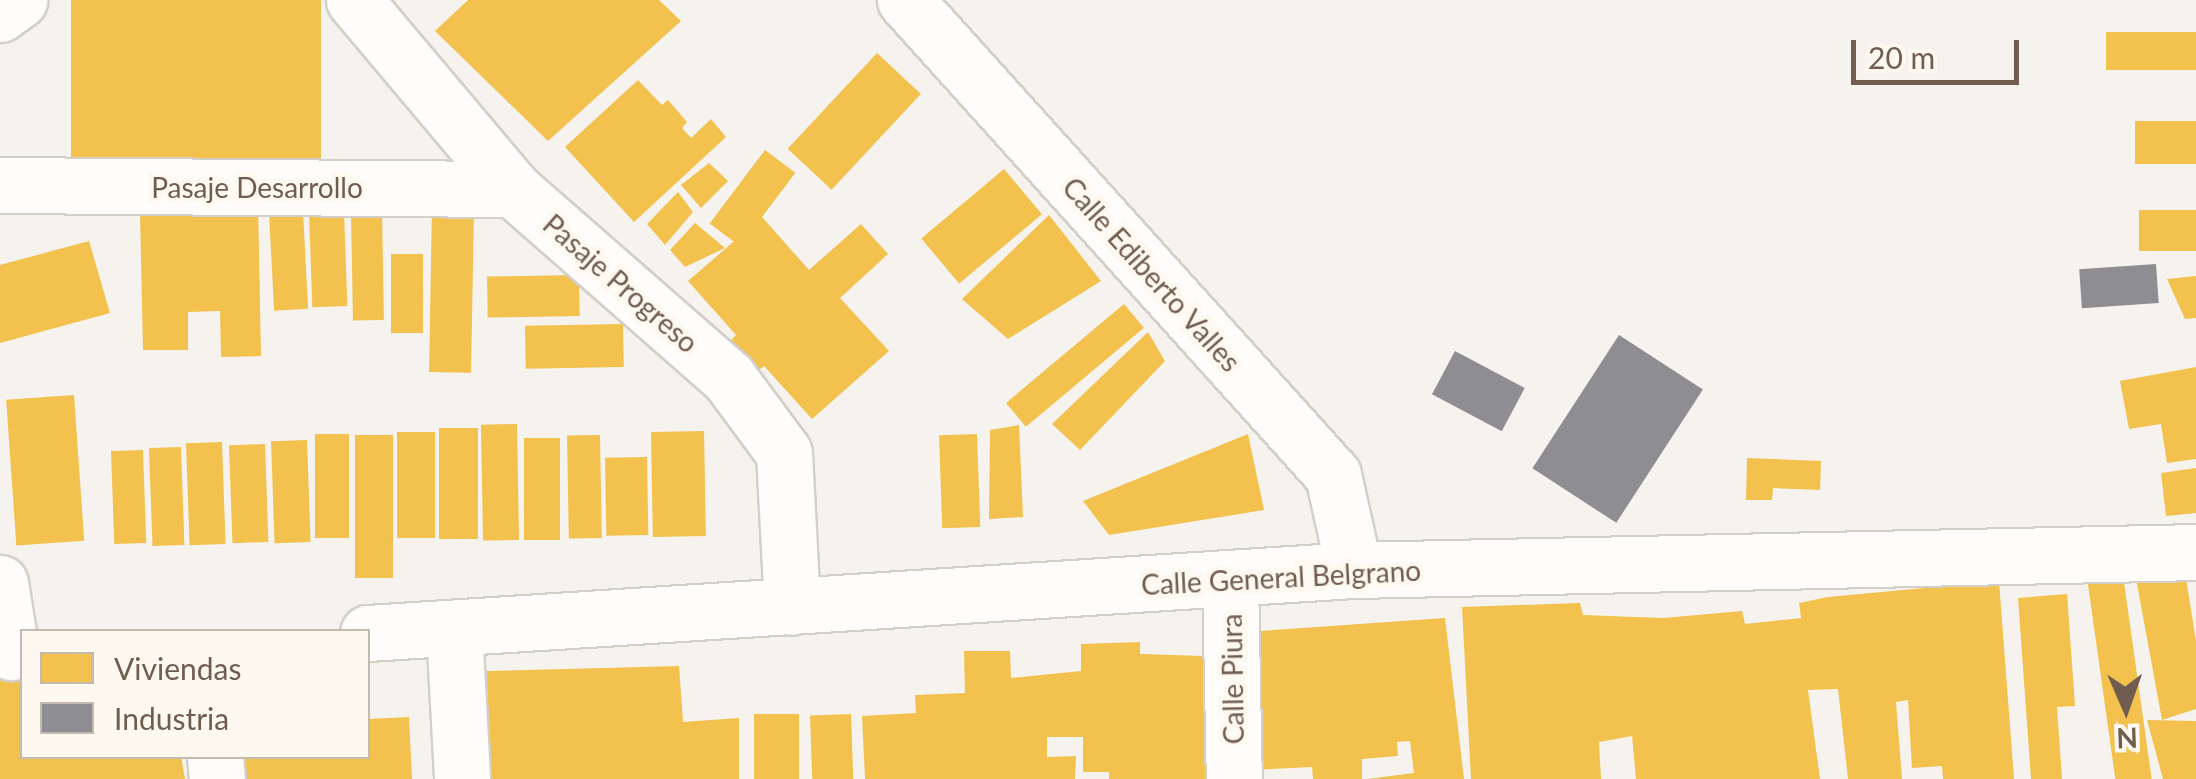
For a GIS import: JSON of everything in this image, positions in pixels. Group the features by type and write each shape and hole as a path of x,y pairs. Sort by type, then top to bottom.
{"street":[{"path":"0,14 19,0"},
{"name":"Pasaje Progreso","path":"354,0 513,188 728,377 784,453 792,607"},
{"name":"Calle Ediberto Valles","path":"905,0 1334,475 1354,570"},
{"name":"Pasaje Desarrollo","path":"0,185 513,188"},
{"name":"Calle General Belgrano","path":"370,633 1354,570 2196,552"},
{"name":"Calle Piura","path":"1230,579 1234,779"},
{"path":"0,583 11,652"},
{"path":"454,629 462,779"}],"building: Viviendas":[{"path":"71,0 321,0 321,158 71,158"},
{"path":"468,0 659,0 681,21 548,141 435,31"},
{"path":"2106,32 2196,32 2196,70 2106,70"},
{"path":"877,53 921,94 832,190 788,149"},
{"path":"638,80 662,105 668,100 687,122 682,128 691,138 711,119 726,137 634,222 565,147"},
{"path":"2135,121 2196,121 2196,164 2135,164"},
{"path":"765,150 795,173 740,246 710,223"},
{"path":"709,163 728,181 701,208 681,185"},
{"path":"1004,169 1042,214 959,284 921,238"},
{"path":"678,192 693,212 665,245 647,224"},
{"path":"258,203 261,356 221,357 220,311 188,312 188,350 143,350 140,211"},
{"path":"432,205 474,206 471,373 429,372"},
{"path":"382,210 384,320 353,321 351,211"},
{"path":"2139,210 2196,210 2196,251 2139,251"},
{"path":"344,211 347,306 312,307 309,212"},
{"path":"303,212 308,309 274,311 269,214"},
{"path":"1049,215 1101,281 1008,339 962,299"},
{"path":"762,217 809,270 861,224 888,254 840,298 889,351 812,419 764,366 759,370 730,341 736,335 688,281"},
{"path":"695,223 725,248 685,267 670,250"},
{"path":"89,241 110,313 0,343 0,265"},
{"path":"391,254 423,254 423,333 391,333"},
{"path":"579,275 580,316 488,318 487,277"},
{"path":"2196,276 2196,318 2185,319 2167,279"},
{"path":"1124,304 1144,328 1026,427 1006,403"},
{"path":"623,324 624,367 526,369 525,326"},
{"path":"1148,332 1165,361 1080,450 1052,424"},
{"path":"2196,367 2196,459 2167,463 2161,424 2129,429 2120,381"},
{"path":"74,395 84,541 16,545 6,400"},
{"path":"517,424 519,540 483,541 481,425"},
{"path":"1019,425 1023,517 989,519 990,430"},
{"path":"439,428 478,428 478,539 439,539"},
{"path":"704,431 706,536 653,537 651,432"},
{"path":"397,432 435,432 435,538 397,538"},
{"path":"315,434 349,434 349,538 315,538"},
{"path":"977,434 980,527 942,528 939,435"},
{"path":"1248,434 1264,510 1109,535 1083,501"},
{"path":"355,435 393,435 393,578 355,578"},
{"path":"600,435 602,538 569,539 567,436"},
{"path":"524,438 560,438 560,540 524,540"},
{"path":"307,440 311,542 275,543 271,441"},
{"path":"222,442 226,544 190,545 186,443"},
{"path":"265,444 268,542 232,543 229,445"},
{"path":"181,447 184,545 152,546 149,448"},
{"path":"143,450 146,543 114,544 111,451"},
{"path":"647,457 648,535 606,536 605,458"},
{"path":"1747,458 1821,461 1820,490 1773,488 1772,500 1746,500"},
{"path":"2196,468 2196,513 2166,516 2161,473"},
{"path":"2185,572 2196,641 2196,709 2162,720 2135,573"},
{"path":"2123,575 2152,779 2115,779 2087,580"},
{"path":"1999,581 2014,779 1943,779 1942,766 1912,768 1908,700 1896,702 1902,779 1848,779 1838,689 1808,690 1820,779 1636,779 1632,736 1599,742 1601,779 1471,779 1462,607 1580,603 1583,615 1663,618 1742,611 1745,624 1801,618 1799,603 1828,597"},
{"path":"2067,594 2075,706 2057,707 2062,779 2031,779 2018,598"},
{"path":"1445,618 1464,779 1367,779 1414,773 1410,741 1397,742 1398,756 1362,759 1362,779 1313,779 1312,767 1251,770 1246,632"},
{"path":"1140,642 1140,654 1204,656 1208,779 1109,779 1109,772 1083,772 1083,737 1047,737 1047,757 1076,756 1075,779 865,779 862,716 916,713 915,695 965,693 964,651 1010,651 1011,678 1081,671 1081,644"},
{"path":"679,666 683,722 739,718 739,779 488,779 487,671"},
{"path":"20,669 20,759 182,759 185,779 0,779 0,670"},
{"path":"754,714 799,714 799,779 754,779"},
{"path":"851,714 853,779 812,779 810,715"},
{"path":"409,717 412,779 234,779 233,759 370,759 370,719"},
{"path":"2147,720 2196,721 2196,779 2163,779"}],"building: Industria":[{"path":"2156,264 2159,303 2082,308 2079,269"},
{"path":"1619,335 1703,389 1616,523 1532,468"},
{"path":"1455,351 1525,388 1502,431 1432,394"}]}
